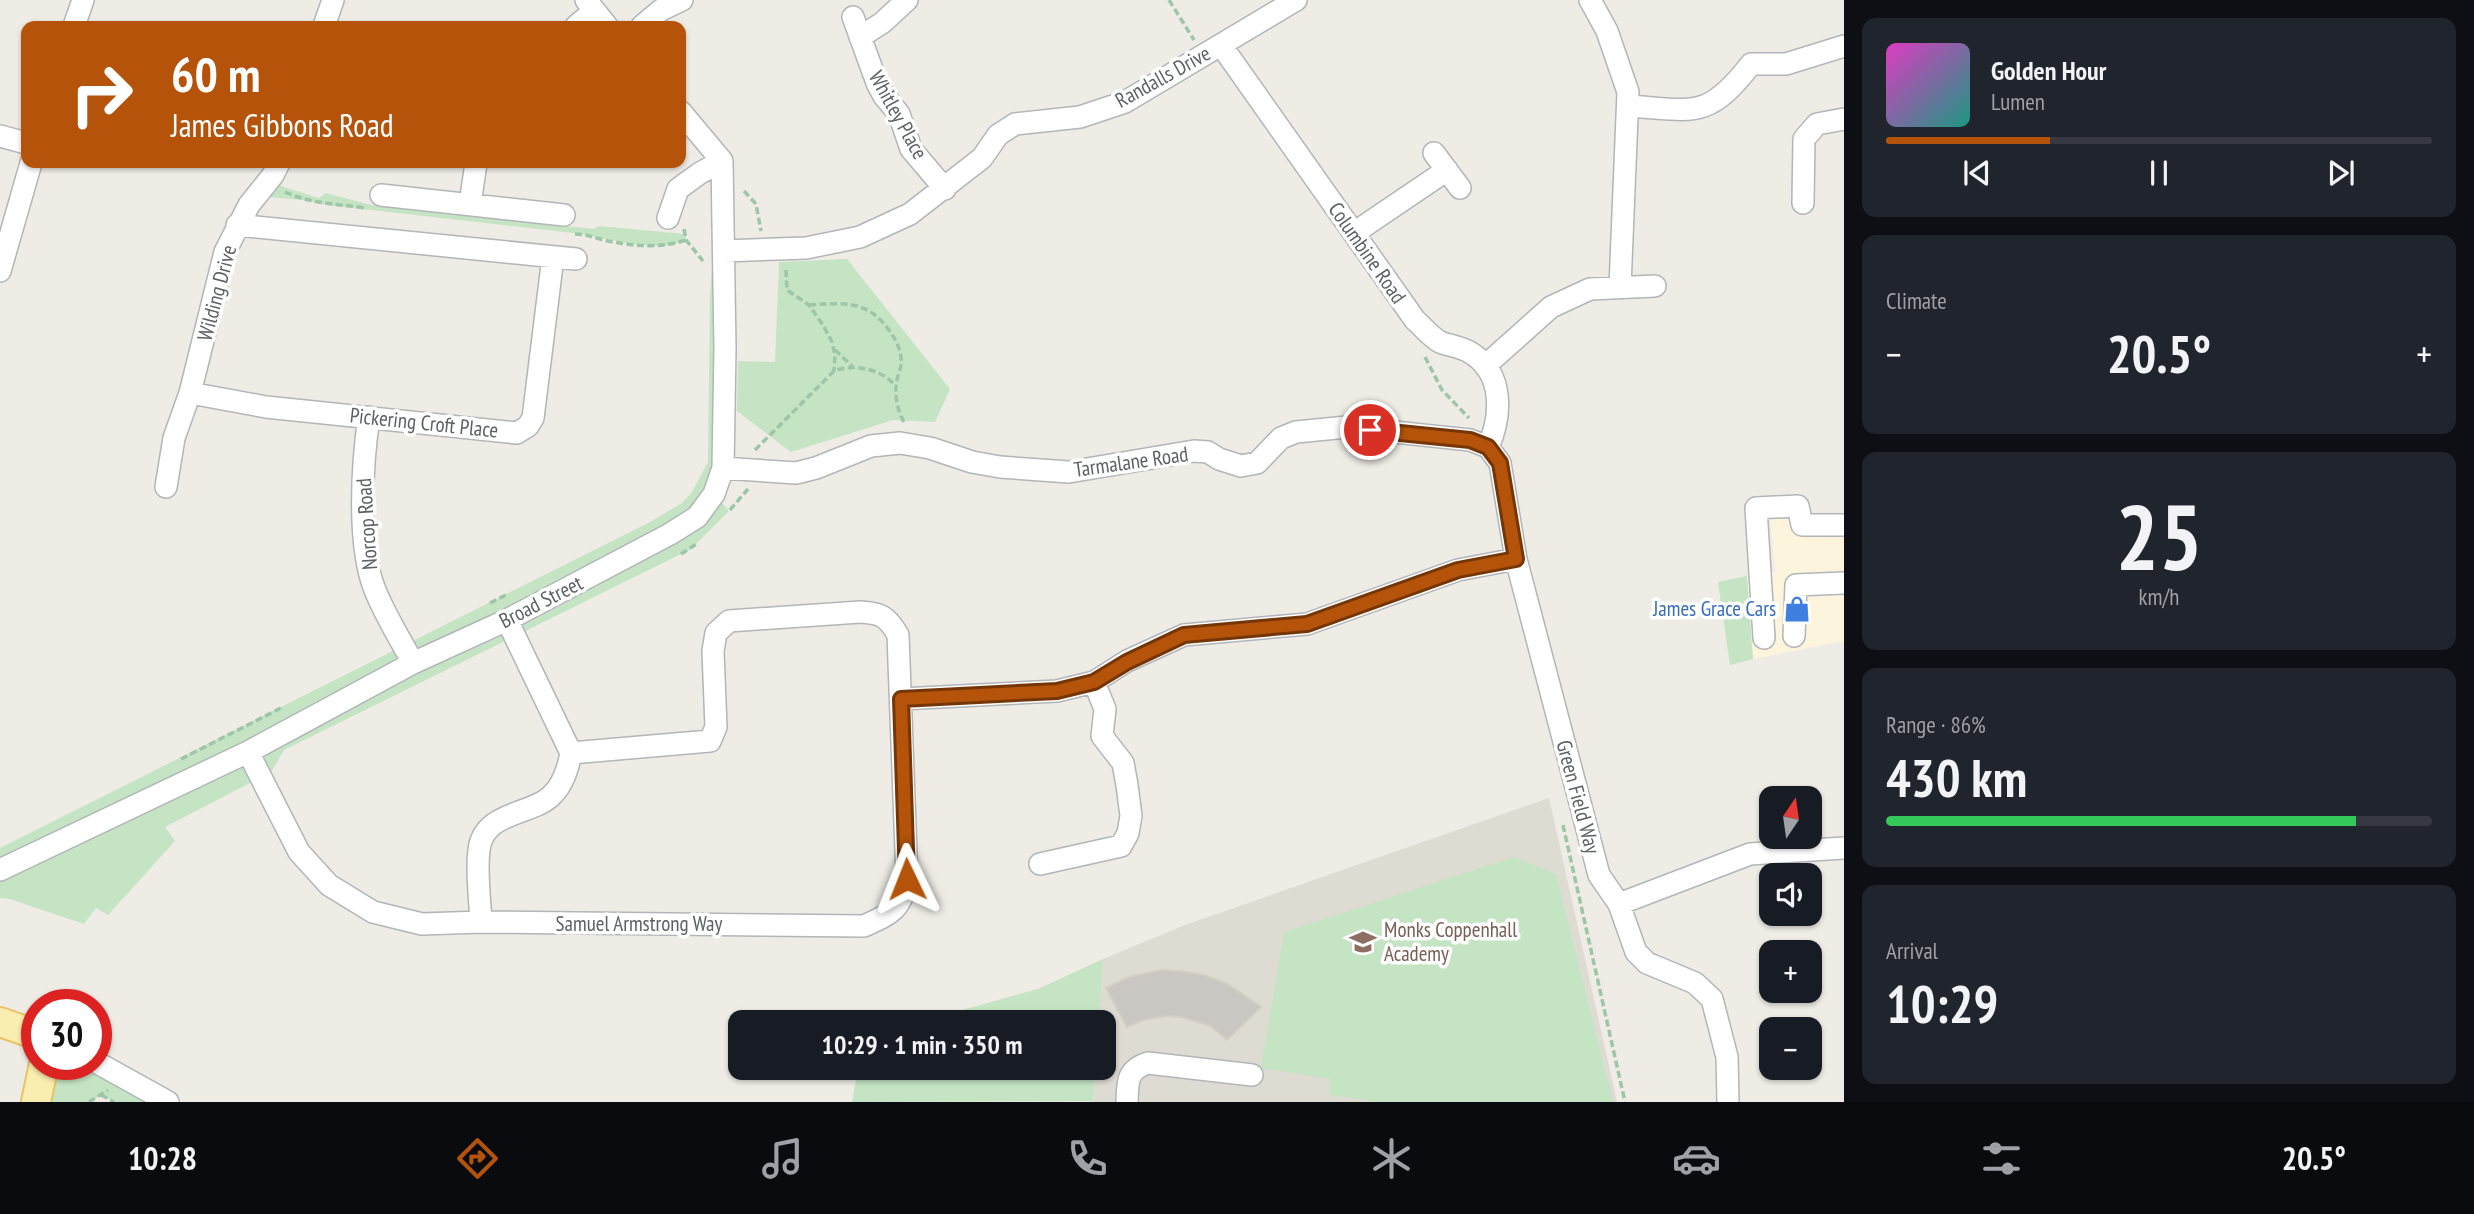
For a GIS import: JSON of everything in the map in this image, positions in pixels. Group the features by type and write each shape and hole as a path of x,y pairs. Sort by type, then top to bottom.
{"main road":[{"path":"0,1022 21,1029"},
{"path":"36,1102 41,1080"}],"street":[{"path":"76,21 83,0"},
{"path":"326,21 333,0"},
{"path":"648,21 661,10 682,0"},
{"path":"860,37 882,23 907,0"},
{"name":"Randalls Drive","path":"723,251 806,248 860,237 910,214 945,189 982,158 998,135 1015,124 1080,117 1125,102 1296,0"},
{"path":"1590,0 1607,31 1628,92 1620,287"},
{"name":"Whitley Place","path":"853,17 877,82 884,96 899,114 911,149 945,189"},
{"path":"1628,106 1695,110 1712,104 1733,87 1751,64 1786,64 1844,46"},
{"name":"Columbine Road","path":"1212,51 1354,233 1415,320 1438,341 1471,353 1485,366"},
{"path":"668,218 678,189 722,161 686,118"},
{"path":"1803,203 1804,139 1816,124 1844,119"},
{"path":"0,136 21,142"},
{"name":"Broad Street","path":"0,870 248,752 413,663 507,620 697,517 729,468 722,161"},
{"path":"1354,233 1440,161 1460,188"},
{"path":"0,271 30,168"},
{"name":"Wilding Drive","path":"166,487 174,438 190,393 225,252 249,205 276,168"},
{"path":"470,204 475,168"},
{"path":"381,195 564,215"},
{"path":"237,225 576,259"},
{"name":"Pickering Croft Place","path":"190,393 266,407 517,433 528,426 533,418 553,257"},
{"path":"1488,447 1496,428 1496,385 1485,366 1552,307 1590,289 1655,286"},
{"name":"Norcop Road","path":"369,417 362,471 369,571 374,590 413,663"},
{"name":"Tarmalane Road","path":"729,468 796,473 871,446 900,443 930,448 972,462 1000,467 1069,472 1194,451 1208,452 1219,459 1241,466 1257,463 1281,438 1296,432 1347,427 1470,440 1488,447"},
{"name":"Green Field Way","path":"1488,447 1500,463 1516,559 1599,874 1619,904 1636,952 1647,963 1695,984 1712,999 1727,1057 1728,1102"},
{"path":"1764,638 1756,508 1798,506 1802,525 1844,526"},
{"path":"901,699 1057,691 1094,682 1127,662 1184,635 1307,624 1458,570 1516,559"},
{"path":"1794,636 1796,585 1844,583"},
{"name":"Samuel Armstrong Way","path":"248,752 299,852 329,885 373,912 422,924 481,922 864,926 890,915 904,899 907,879 898,635 888,619 873,612 729,621 716,633 713,651 716,727 710,741 571,753"},
{"path":"481,922 479,848 488,828 515,812 549,799 567,770 571,753 507,620"},
{"path":"1040,863 1121,846 1128,833 1131,816 1123,763 1102,736 1105,709 1094,682"},
{"path":"1619,904 1750,854 1844,848"},
{"path":"1127,1102 1131,1073 1136,1067 1148,1063 1252,1076"},
{"path":"112,1071 168,1102"}],"path":[{"path":"1169,0 1212,51"},
{"path":"787,248 787,290 809,305 823,325 834,349 854,368"},
{"path":"809,305 857,305 879,318 896,340 900,351 901,365 896,400 902,421 930,448"},
{"path":"1419,347 1442,390 1468,418 1497,419"},
{"path":"834,349 834,371"},
{"path":"729,468 834,371 854,368 886,375 897,388"},
{"path":"490,603 515,590"},
{"path":"181,759 293,703"},
{"path":"1560,813 1625,1102"},
{"path":"100,1095 114,1102"}],"shaded area":[{"name":"James Grace Cars","path":"1770,519 1844,519 1844,641 1753,659 1747,576 1775,572"},
{"name":"Monks Coppenhall Academy","path":"1549,798 1617,1102 1093,1102 1095,1080 1116,1080 1116,1010 1100,1010 1103,959 1185,925"}],"green space":[{"path":"268,182 319,198 326,193 371,205 594,229 599,226 685,234 686,240 671,245 631,244 582,234 256,196"},
{"path":"847,259 950,389 935,422 893,420 791,452 737,411 738,361 775,362 779,262"},
{"path":"712,268 724,270 714,494 729,511 691,549 284,750 264,784 250,783 165,827 175,841 108,915 96,908 84,924 0,898 0,848 650,522 682,503 692,492 708,462"},
{"path":"1747,576 1753,659 1730,665 1718,582"},
{"path":"1514,857 1556,874 1613,1102 1381,1102 1329,1095 1330,1079 1261,1068 1284,932"},
{"path":"1103,959 1100,1010 962,1010 1038,989"},
{"path":"112,1072 168,1102 114,1102 101,1095 89,1102 36,1102 41,1080 112,1080"},
{"path":"856,1080 1095,1080 1093,1101 852,1102"}],"building":[{"path":"1163,970 1207,976 1227,984 1261,1007 1227,1040 1211,1026 1182,1017 1165,1016 1143,1020 1127,1027 1106,988 1129,977"}],"place":[{"name":"James Grace Cars","path":"1797,609"},
{"name":"Monks Coppenhall Academy","path":"1363,942"}],"route":[{"path":"907,879 901,699 1057,691 1094,682 1127,662 1184,635 1307,624 1458,570 1516,559 1500,463 1488,447 1470,440 1370,430"}]}
